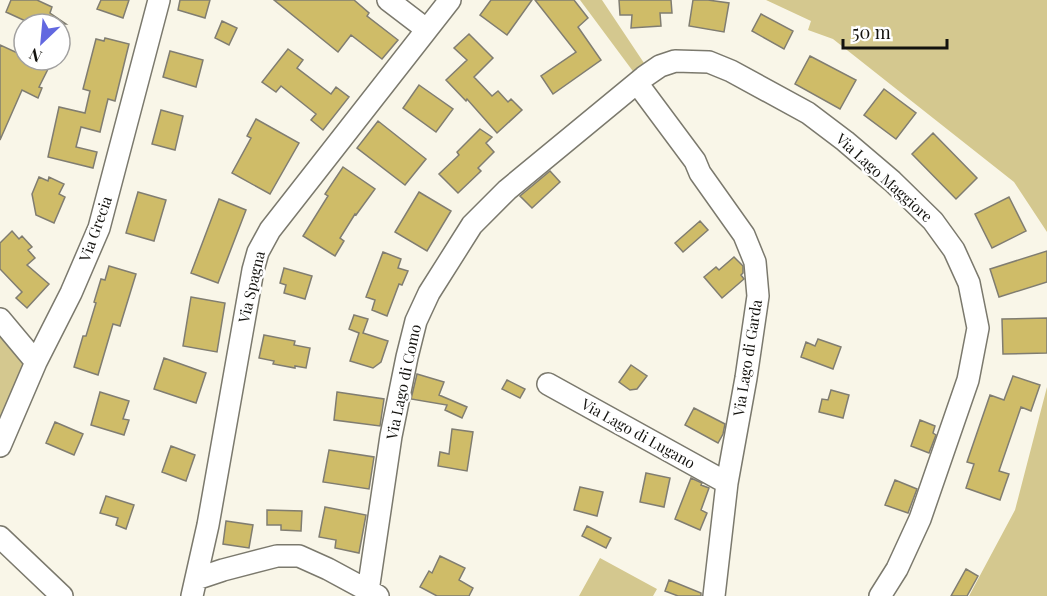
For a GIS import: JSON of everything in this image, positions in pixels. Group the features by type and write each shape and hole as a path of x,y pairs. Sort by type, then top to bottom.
{"street":[{"name":"Via Grecia","path":"0,446 36,362 71,293 99,228 159,0"},
{"path":"388,0 426,29"},
{"name":"Via Spagna","path":"194,587 208,525 247,302 258,252 270,230 450,0"},
{"name":"Via Lago Maggiore","path":"637,83 660,66 675,61 709,62 731,71 808,113 845,141 892,181 933,221 954,250 969,283 978,328 968,380 920,519 897,569 880,596"},
{"name":"Via Lago di Garda","path":"637,83 695,161 700,173 744,235 755,262 758,296 727,483 714,596"},
{"name":"Via Lago di Como","path":"364,592 407,357 416,321 429,293 472,225 507,190 637,83"},
{"path":"0,320 36,362"},
{"name":"Via Lago di Lugano","path":"548,384 727,483"},
{"path":"0,537 62,596"},
{"path":"194,587 223,570 277,556 299,556 364,592"}],"shaded area":[{"path":"580,0 602,0 646,66 635,74"},
{"path":"766,0 1047,0 1047,232 1014,182 833,39 808,30 811,21"},
{"path":"0,331 27,361 0,425"},
{"path":"1047,387 1047,596 969,596 1015,510"},
{"path":"600,558 657,589 653,596 579,596"}],"building":[{"path":"11,0 37,0 52,7 50,12 12,12 12,15 6,12"},
{"path":"101,0 129,0 123,18 97,9"},
{"path":"180,0 210,0 205,18 178,10"},
{"path":"274,0 354,0 369,13 367,16 398,40 382,59 351,35 338,52"},
{"path":"491,0 532,0 507,35 480,15"},
{"path":"535,0 574,0 588,18 578,27 601,60 553,94 541,76 576,52"},
{"path":"619,0 671,0 672,13 660,13 661,26 631,28 632,15 620,15"},
{"path":"693,0 729,3 724,32 689,26"},
{"path":"761,14 793,31 784,49 752,31"},
{"path":"222,21 237,28 229,45 215,38"},
{"path":"469,34 493,58 474,77 492,96 498,91 508,102 511,99 522,110 497,133 467,99 466,101 446,80 467,60 454,48"},
{"path":"105,38 129,44 115,101 108,99 100,132 81,127 76,147 97,152 93,168 48,157 59,107 85,113 90,91 83,89 96,39 104,41"},
{"path":"0,45 12,50 12,72 46,72 39,87 42,88 38,98 22,90 0,140"},
{"path":"288,49 303,60 297,68 331,94 336,87 349,97 323,130 311,120 316,114 281,86 276,92 262,82"},
{"path":"170,51 203,60 196,87 163,77"},
{"path":"810,56 856,80 840,109 795,84"},
{"path":"419,85 453,109 436,132 403,108"},
{"path":"884,89 916,113 896,139 864,115"},
{"path":"161,110 183,116 175,150 152,144"},
{"path":"256,119 299,143 270,194 232,173 251,138 247,136"},
{"path":"378,121 426,159 405,185 357,148"},
{"path":"480,129 492,137 486,143 494,152 478,168 481,171 458,193 439,174 459,155 457,152"},
{"path":"933,133 977,178 956,199 912,154"},
{"path":"343,167 375,189 340,238 344,241 335,256 303,236 328,196 325,194"},
{"path":"550,171 560,182 532,208 520,196"},
{"path":"39,177 48,181 49,177 64,184 59,194 65,197 54,223 36,215 32,194"},
{"path":"138,192 166,200 154,241 126,233"},
{"path":"419,192 451,211 427,251 395,232"},
{"path":"1009,197 1026,231 992,248 975,214"},
{"path":"219,199 246,210 218,283 191,273"},
{"path":"700,221 708,230 683,252 675,243"},
{"path":"12,231 19,239 22,236 32,247 28,250 35,258 27,265 49,284 27,308 16,298 22,292 0,269 0,243"},
{"path":"1047,251 1047,282 999,297 990,269"},
{"path":"383,252 401,259 398,268 408,271 402,285 399,284 387,316 372,310 375,300 366,297"},
{"path":"734,257 743,266 741,275 744,279 722,298 704,277 716,267 719,270"},
{"path":"109,266 136,274 120,326 113,324 98,375 74,367 83,336 86,336 101,279 105,280"},
{"path":"284,268 312,276 305,299 284,293 286,285 280,283"},
{"path":"191,297 225,303 217,352 183,346"},
{"path":"354,315 368,319 363,333 388,341 381,362 373,368 350,361 359,333 349,329"},
{"path":"1047,318 1047,353 1003,354 1002,319"},
{"path":"264,335 295,341 294,345 310,348 306,368 273,364 274,361 259,358"},
{"path":"818,339 841,347 833,369 801,357 806,342 815,346"},
{"path":"164,358 206,373 196,403 154,389"},
{"path":"631,365 647,376 637,389 630,390 619,382"},
{"path":"417,374 444,382 439,395 467,407 462,418 445,410 447,405 411,399"},
{"path":"1013,376 1040,385 1031,411 1021,407 999,471 1009,474 1000,500 966,488 974,464 967,462 990,395 1004,400"},
{"path":"507,380 525,389 520,398 502,389"},
{"path":"831,390 849,395 843,418 819,412 822,399 828,400"},
{"path":"100,392 129,401 123,419 129,420 124,435 91,425"},
{"path":"337,392 384,399 380,426 334,420"},
{"path":"694,408 725,424 718,443 685,425"},
{"path":"920,420 935,426 933,433 936,435 929,453 911,446"},
{"path":"55,422 83,434 74,455 46,443"},
{"path":"452,429 473,432 467,471 438,466 440,452 449,454"},
{"path":"171,446 195,455 186,481 162,472"},
{"path":"329,450 374,457 369,489 323,482"},
{"path":"646,473 670,478 664,507 640,502"},
{"path":"691,478 709,488 701,510 707,513 700,530 675,519"},
{"path":"895,480 917,489 908,513 885,505"},
{"path":"580,487 603,492 597,516 574,510"},
{"path":"106,496 134,505 126,529 116,525 118,518 100,513"},
{"path":"325,507 366,515 359,553 335,548 336,540 319,537"},
{"path":"267,510 302,511 301,531 281,530 281,525 267,525"},
{"path":"226,521 253,525 249,548 223,544"},
{"path":"587,526 611,538 606,548 582,536"},
{"path":"440,556 465,568 459,580 473,588 469,596 437,596 420,587 429,571 432,573"},
{"path":"966,569 978,576 967,596 951,596"},
{"path":"669,580 701,593 701,596 678,596 665,591"}]}
